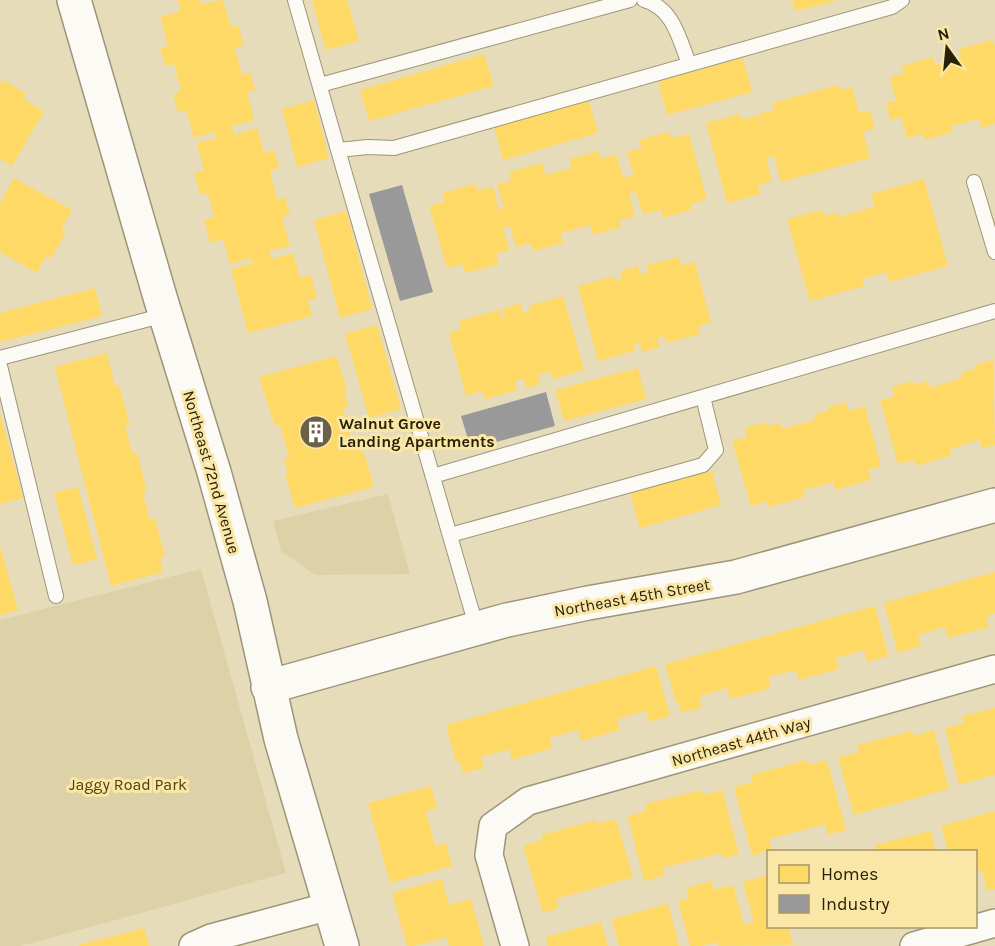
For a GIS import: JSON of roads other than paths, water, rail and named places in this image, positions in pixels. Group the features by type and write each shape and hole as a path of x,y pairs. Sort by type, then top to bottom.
{"street":[{"name":"Northeast 72nd Avenue","path":"74,0 165,315 223,505 250,601 268,687 342,946"},
{"name":"Northeast 45th Street","path":"268,687 477,629 588,603 736,577 995,505"},
{"name":"Northeast 44th Way","path":"515,946 489,855 493,826 528,801 995,669"},
{"path":"193,946 212,938 330,906"},
{"path":"914,946 995,923"}],"lane":[{"path":"295,0 477,629"},
{"path":"320,85 630,0"},
{"path":"644,0 654,3 671,17 689,64"},
{"path":"338,150 368,147 394,148 892,7 902,0"},
{"path":"974,182 995,252"},
{"path":"433,476 995,311"},
{"path":"0,358 165,315"},
{"path":"0,366 56,596"},
{"path":"450,535 703,465 716,450 703,397"}],"place":[{"name":"Walnut Grove Landing Apartments","path":"316,432"}],"park label":[{"name":"Jaggy Road Park","path":"128,784"}]}
